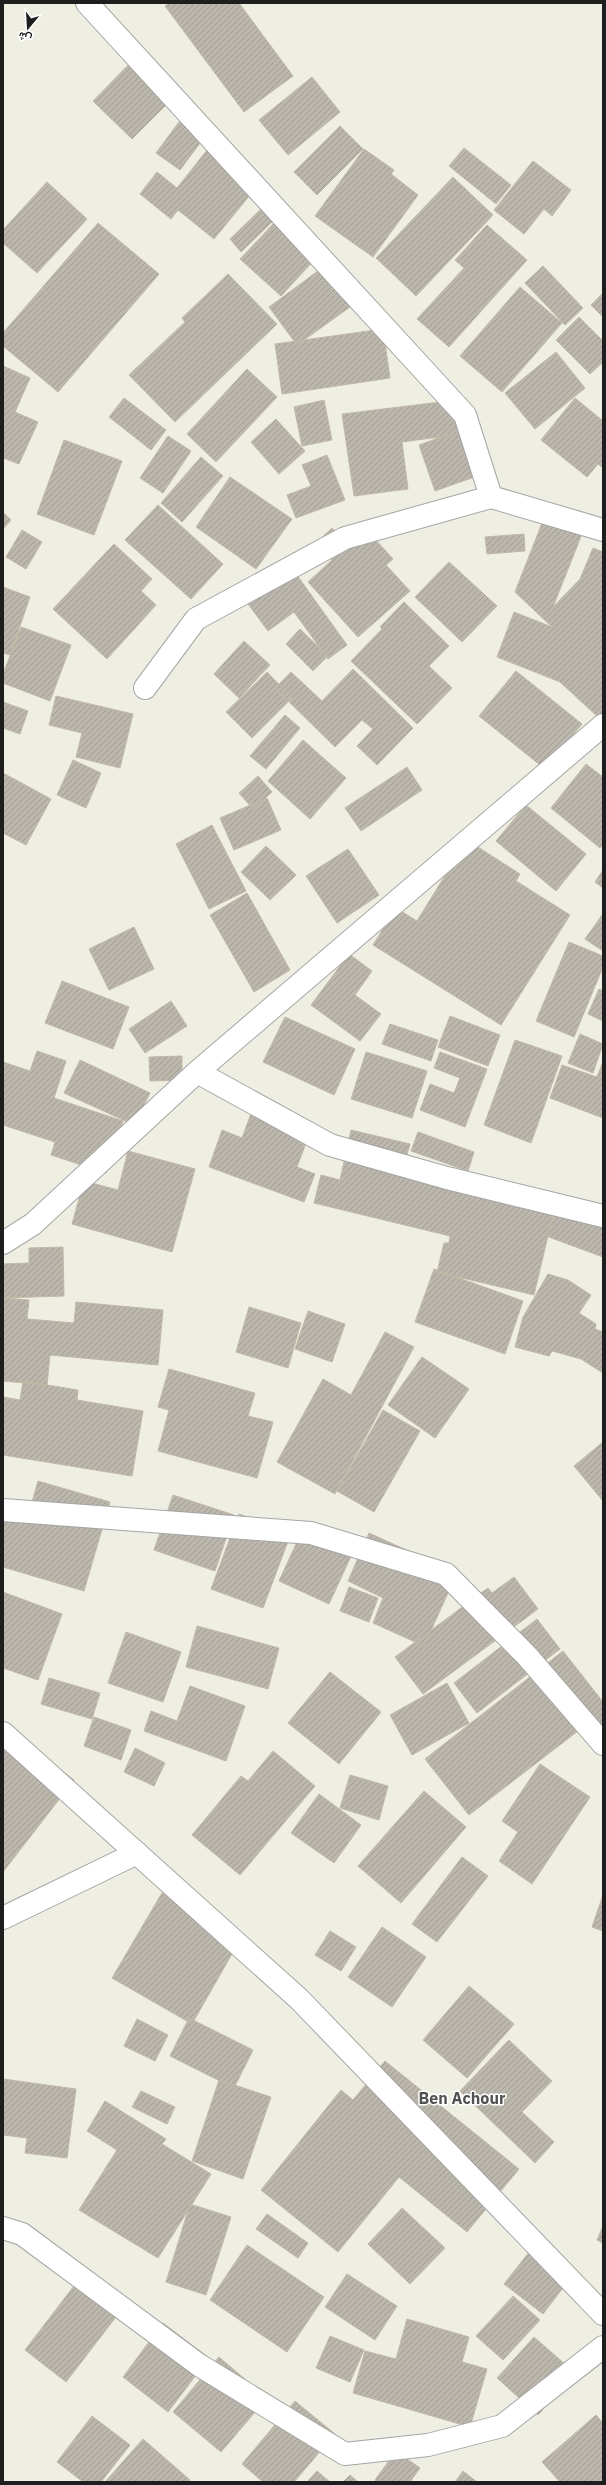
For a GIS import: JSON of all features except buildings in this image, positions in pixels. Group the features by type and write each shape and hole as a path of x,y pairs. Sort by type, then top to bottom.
{"street":[{"path":"87,3 465,415 491,497"},
{"path":"145,688 196,619 345,538 491,497 603,530"},
{"path":"3,1243 34,1224 197,1072 603,725"},
{"path":"197,1072 330,1145 447,1178 603,1216"},
{"path":"3,1510 311,1533 446,1574 527,1656 603,1744"},
{"path":"3,1733 299,1998 603,2314"},
{"path":"3,1918 137,1853"},
{"path":"3,2228 22,2234 199,2365 345,2454 428,2445 502,2426 603,2347"}],"district":[{"name":"Ben Achour","path":"462,2098"}]}
